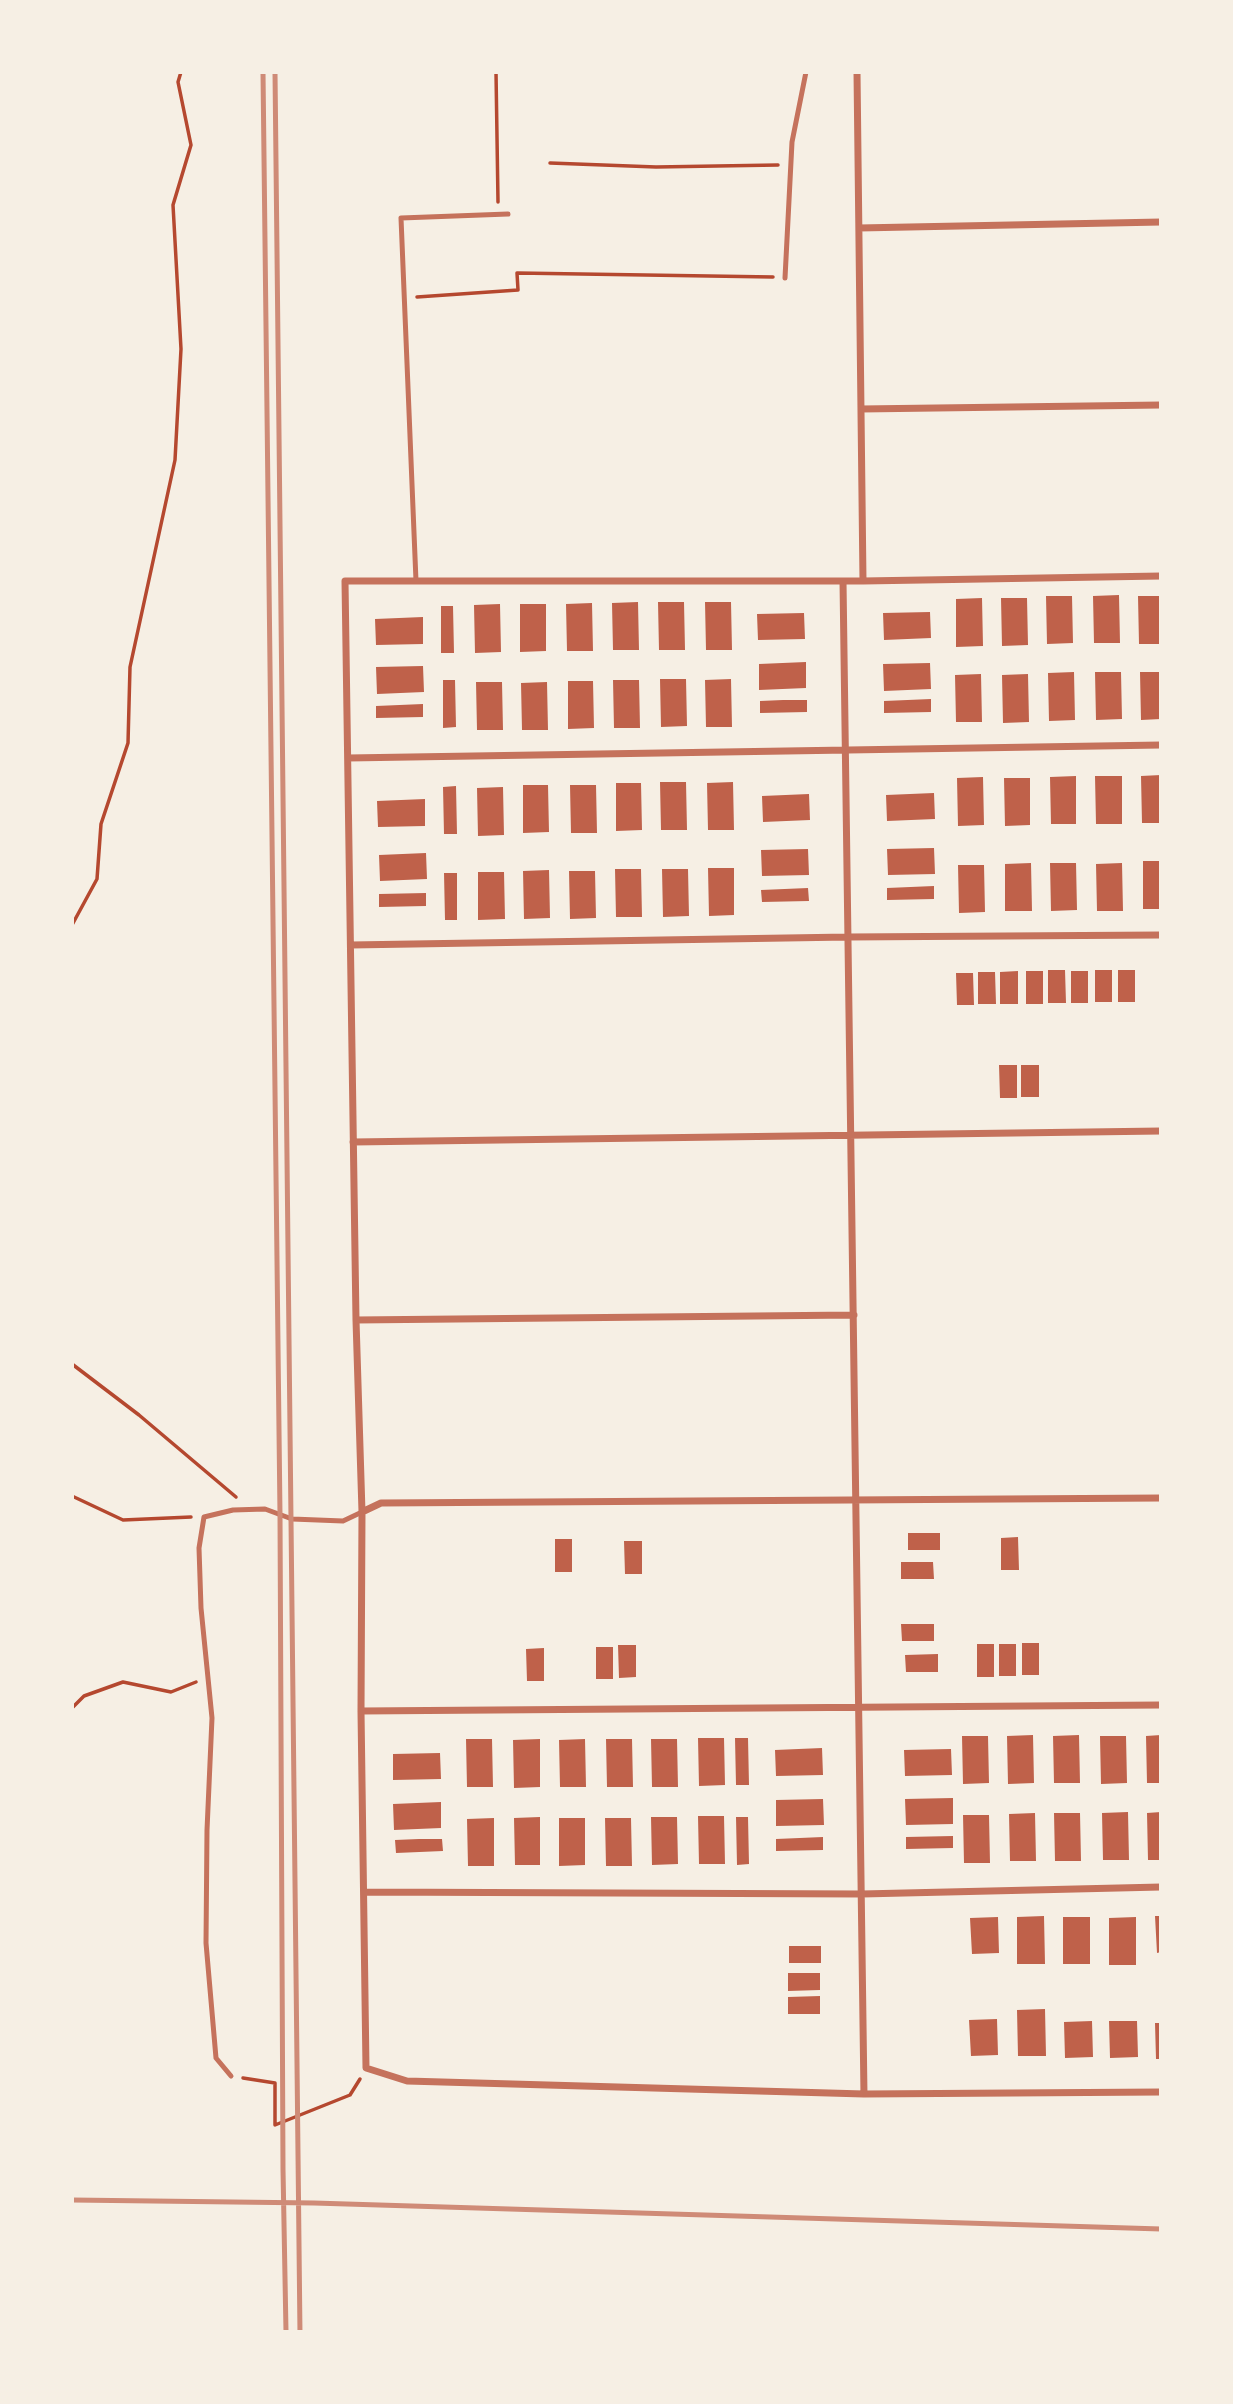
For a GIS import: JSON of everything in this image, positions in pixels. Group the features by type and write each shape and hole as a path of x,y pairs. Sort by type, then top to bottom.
{"street":[{"path":"857,72 863,581"},
{"path":"859,228 1161,222"},
{"path":"861,409 1161,405"},
{"path":"1161,576 863,581 345,581 356,1321 362,1512 361,1711 366,2068 407,2081 864,2094 1161,2092"},
{"path":"843,581 864,2094"},
{"path":"348,758 1161,745"},
{"path":"351,945 1161,935"},
{"path":"353,1142 1161,1130"},
{"path":"356,1321 854,1315"},
{"path":"362,1512 381,1503 1161,1498"},
{"path":"361,1711 1161,1705"},
{"path":"364,1892 862,1894 1161,1887"}],"lane":[{"path":"785,278 792,142 806,72"},
{"path":"416,581 401,218 508,214"},
{"path":"231,2076 216,2058 206,1942 212,1718 201,1608 199,1548 204,1517 265,1509 292,1519 343,1521 362,1512"}],"path":[{"path":"72,925 97,879 101,824 128,743 130,667 175,460 181,349 173,205 191,145 178,82 181,72"},
{"path":"496,72 498,214"},
{"path":"550,163 656,167 790,165"},
{"path":"404,298 518,290 517,273 785,278"},
{"path":"72,1364 201,1465 235,1494 244,1510"},
{"path":"72,1496 123,1520 204,1517"},
{"path":"72,1708 84,1696 124,1682 171,1692 208,1678"},
{"path":"231,2076 275,2083 275,2125 350,2095 366,2068"}],"building":[{"path":"1119,595 1120,643 1094,643 1093,596"},
{"path":"1046,596 1072,596 1073,643 1047,644"},
{"path":"1138,596 1161,596 1161,644 1139,644"},
{"path":"982,598 983,646 956,647 956,599"},
{"path":"1001,598 1027,598 1028,645 1002,646"},
{"path":"638,602 639,650 613,650 612,603"},
{"path":"658,602 684,602 685,650 659,650"},
{"path":"705,602 731,602 732,650 706,650"},
{"path":"592,603 593,651 567,651 566,604"},
{"path":"500,604 501,652 475,653 474,605"},
{"path":"520,604 546,604 546,651 520,652"},
{"path":"441,606 453,606 454,653 441,653"},
{"path":"930,612 931,638 884,640 883,613"},
{"path":"804,613 805,639 758,640 757,614"},
{"path":"423,617 423,644 376,645 375,619"},
{"path":"806,662 806,688 759,690 759,664"},
{"path":"930,663 931,689 884,691 883,664"},
{"path":"423,666 424,692 377,694 376,667"},
{"path":"1074,672 1075,720 1049,721 1048,673"},
{"path":"1095,672 1121,672 1122,719 1096,720"},
{"path":"1140,672 1161,672 1161,719 1141,720"},
{"path":"981,674 982,722 956,722 955,675"},
{"path":"1028,674 1029,722 1003,723 1002,675"},
{"path":"660,679 686,679 687,726 661,727"},
{"path":"731,679 732,727 706,727 705,680"},
{"path":"443,680 455,680 456,727 443,728"},
{"path":"613,680 639,680 640,728 614,728"},
{"path":"568,681 593,681 594,728 568,729"},
{"path":"476,682 502,682 503,730 477,730"},
{"path":"547,682 548,730 522,730 521,683"},
{"path":"931,699 931,712 884,713 884,701"},
{"path":"807,700 807,712 760,713 760,701"},
{"path":"423,704 423,717 376,718 376,706"},
{"path":"1161,775 1161,823 1142,823 1141,776"},
{"path":"1076,776 1076,824 1051,824 1050,777"},
{"path":"1095,776 1122,776 1122,824 1096,824"},
{"path":"983,777 984,825 958,826 957,778"},
{"path":"1004,778 1030,778 1030,825 1005,826"},
{"path":"660,782 686,782 687,830 661,830"},
{"path":"733,782 734,830 708,830 707,783"},
{"path":"616,783 641,783 642,830 616,831"},
{"path":"523,785 548,785 549,832 523,833"},
{"path":"570,785 596,785 597,833 571,833"},
{"path":"456,786 457,834 444,834 443,787"},
{"path":"503,787 504,835 478,836 477,788"},
{"path":"934,793 935,819 887,821 886,795"},
{"path":"809,794 810,820 763,822 762,796"},
{"path":"425,799 425,826 378,827 377,801"},
{"path":"934,848 935,874 888,875 887,849"},
{"path":"808,849 809,875 762,876 761,850"},
{"path":"426,853 427,879 380,881 379,855"},
{"path":"1143,861 1161,861 1161,909 1143,909"},
{"path":"1031,863 1032,911 1005,911 1005,864"},
{"path":"1050,863 1076,863 1077,910 1051,911"},
{"path":"1122,863 1123,911 1097,911 1096,864"},
{"path":"958,865 984,865 985,912 959,913"},
{"path":"708,868 734,868 734,915 709,916"},
{"path":"615,869 641,869 642,917 616,917"},
{"path":"662,869 688,869 689,916 663,917"},
{"path":"549,870 550,918 524,919 523,871"},
{"path":"569,871 595,871 596,918 570,919"},
{"path":"478,872 504,872 505,919 478,920"},
{"path":"444,873 457,873 457,920 445,920"},
{"path":"934,886 934,899 887,900 887,888"},
{"path":"808,888 809,901 762,902 761,890"},
{"path":"426,893 426,906 379,907 379,894"},
{"path":"1048,970 1065,970 1066,1003 1048,1003"},
{"path":"1095,970 1112,970 1112,1002 1095,1002"},
{"path":"1118,970 1135,970 1135,1002 1118,1002"},
{"path":"1018,971 1018,1004 1000,1004 1000,972"},
{"path":"1026,971 1043,971 1043,1004 1026,1004"},
{"path":"1071,971 1088,971 1088,1003 1071,1003"},
{"path":"978,972 995,972 996,1004 978,1004"},
{"path":"956,973 973,973 974,1005 957,1005"},
{"path":"999,1065 1017,1065 1017,1098 1000,1098"},
{"path":"1021,1065 1039,1065 1039,1097 1021,1097"},
{"path":"908,1533 940,1533 940,1550 908,1550"},
{"path":"1018,1537 1019,1570 1001,1570 1001,1538"},
{"path":"555,1539 572,1539 572,1572 555,1572"},
{"path":"624,1541 642,1541 642,1574 625,1574"},
{"path":"901,1562 933,1562 934,1579 901,1579"},
{"path":"901,1624 934,1624 934,1641 902,1641"},
{"path":"1022,1643 1039,1643 1039,1675 1022,1675"},
{"path":"977,1644 994,1644 994,1677 977,1677"},
{"path":"999,1644 1016,1644 1016,1676 999,1676"},
{"path":"618,1645 636,1645 636,1677 619,1678"},
{"path":"596,1647 613,1647 613,1679 596,1679"},
{"path":"544,1648 544,1681 527,1681 526,1649"},
{"path":"938,1654 938,1672 906,1672 905,1655"},
{"path":"1033,1735 1034,1783 1008,1784 1007,1736"},
{"path":"1079,1735 1080,1783 1054,1783 1053,1736"},
{"path":"1161,1735 1161,1783 1147,1783 1146,1736"},
{"path":"962,1736 988,1736 989,1783 963,1784"},
{"path":"1100,1736 1126,1736 1127,1783 1101,1784"},
{"path":"698,1738 724,1738 725,1785 699,1786"},
{"path":"735,1738 748,1738 749,1785 736,1785"},
{"path":"466,1739 492,1739 493,1787 467,1787"},
{"path":"540,1739 540,1787 514,1788 513,1740"},
{"path":"585,1739 586,1787 560,1787 559,1740"},
{"path":"606,1739 632,1739 633,1787 607,1787"},
{"path":"651,1739 677,1739 678,1787 652,1787"},
{"path":"822,1748 823,1775 776,1776 775,1750"},
{"path":"951,1749 952,1775 905,1776 904,1750"},
{"path":"440,1753 441,1779 393,1780 393,1754"},
{"path":"953,1798 953,1824 906,1825 905,1799"},
{"path":"823,1799 824,1825 776,1826 776,1800"},
{"path":"441,1802 441,1828 394,1830 393,1804"},
{"path":"1128,1812 1129,1860 1103,1860 1102,1813"},
{"path":"1161,1812 1161,1860 1148,1860 1147,1813"},
{"path":"1035,1813 1036,1861 1010,1861 1009,1814"},
{"path":"1054,1813 1080,1813 1081,1861 1055,1861"},
{"path":"963,1815 989,1815 990,1863 964,1863"},
{"path":"698,1816 724,1816 725,1864 699,1864"},
{"path":"540,1817 540,1865 515,1865 514,1818"},
{"path":"651,1817 677,1817 678,1864 652,1865"},
{"path":"736,1817 748,1817 749,1864 737,1865"},
{"path":"494,1818 494,1866 468,1866 467,1819"},
{"path":"559,1818 585,1818 585,1865 559,1866"},
{"path":"605,1818 631,1818 632,1866 606,1866"},
{"path":"953,1836 953,1848 906,1849 906,1837"},
{"path":"823,1837 823,1850 776,1851 776,1839"},
{"path":"442,1839 443,1851 396,1853 395,1840"},
{"path":"1044,1916 1045,1964 1017,1964 1017,1917"},
{"path":"1155,1916 1161,1916 1161,1952 1157,1953"},
{"path":"998,1917 999,1953 972,1954 970,1918"},
{"path":"1063,1917 1090,1917 1090,1964 1063,1964"},
{"path":"1136,1917 1136,1965 1109,1965 1109,1918"},
{"path":"789,1946 821,1946 821,1963 789,1963"},
{"path":"788,1973 820,1973 820,1990 788,1991"},
{"path":"820,1996 820,2014 788,2014 788,1997"},
{"path":"1045,2009 1046,2056 1018,2056 1017,2010"},
{"path":"997,2019 998,2055 971,2056 969,2020"},
{"path":"1092,2021 1093,2057 1065,2058 1064,2022"},
{"path":"1109,2021 1137,2021 1138,2057 1110,2058"},
{"path":"1155,2023 1161,2023 1161,2059 1156,2059"}],"railway":[{"path":"263,72 280,1514 286,2332"},
{"path":"275,72 300,2332"},
{"path":"72,2200 314,2203 1161,2229"}]}
